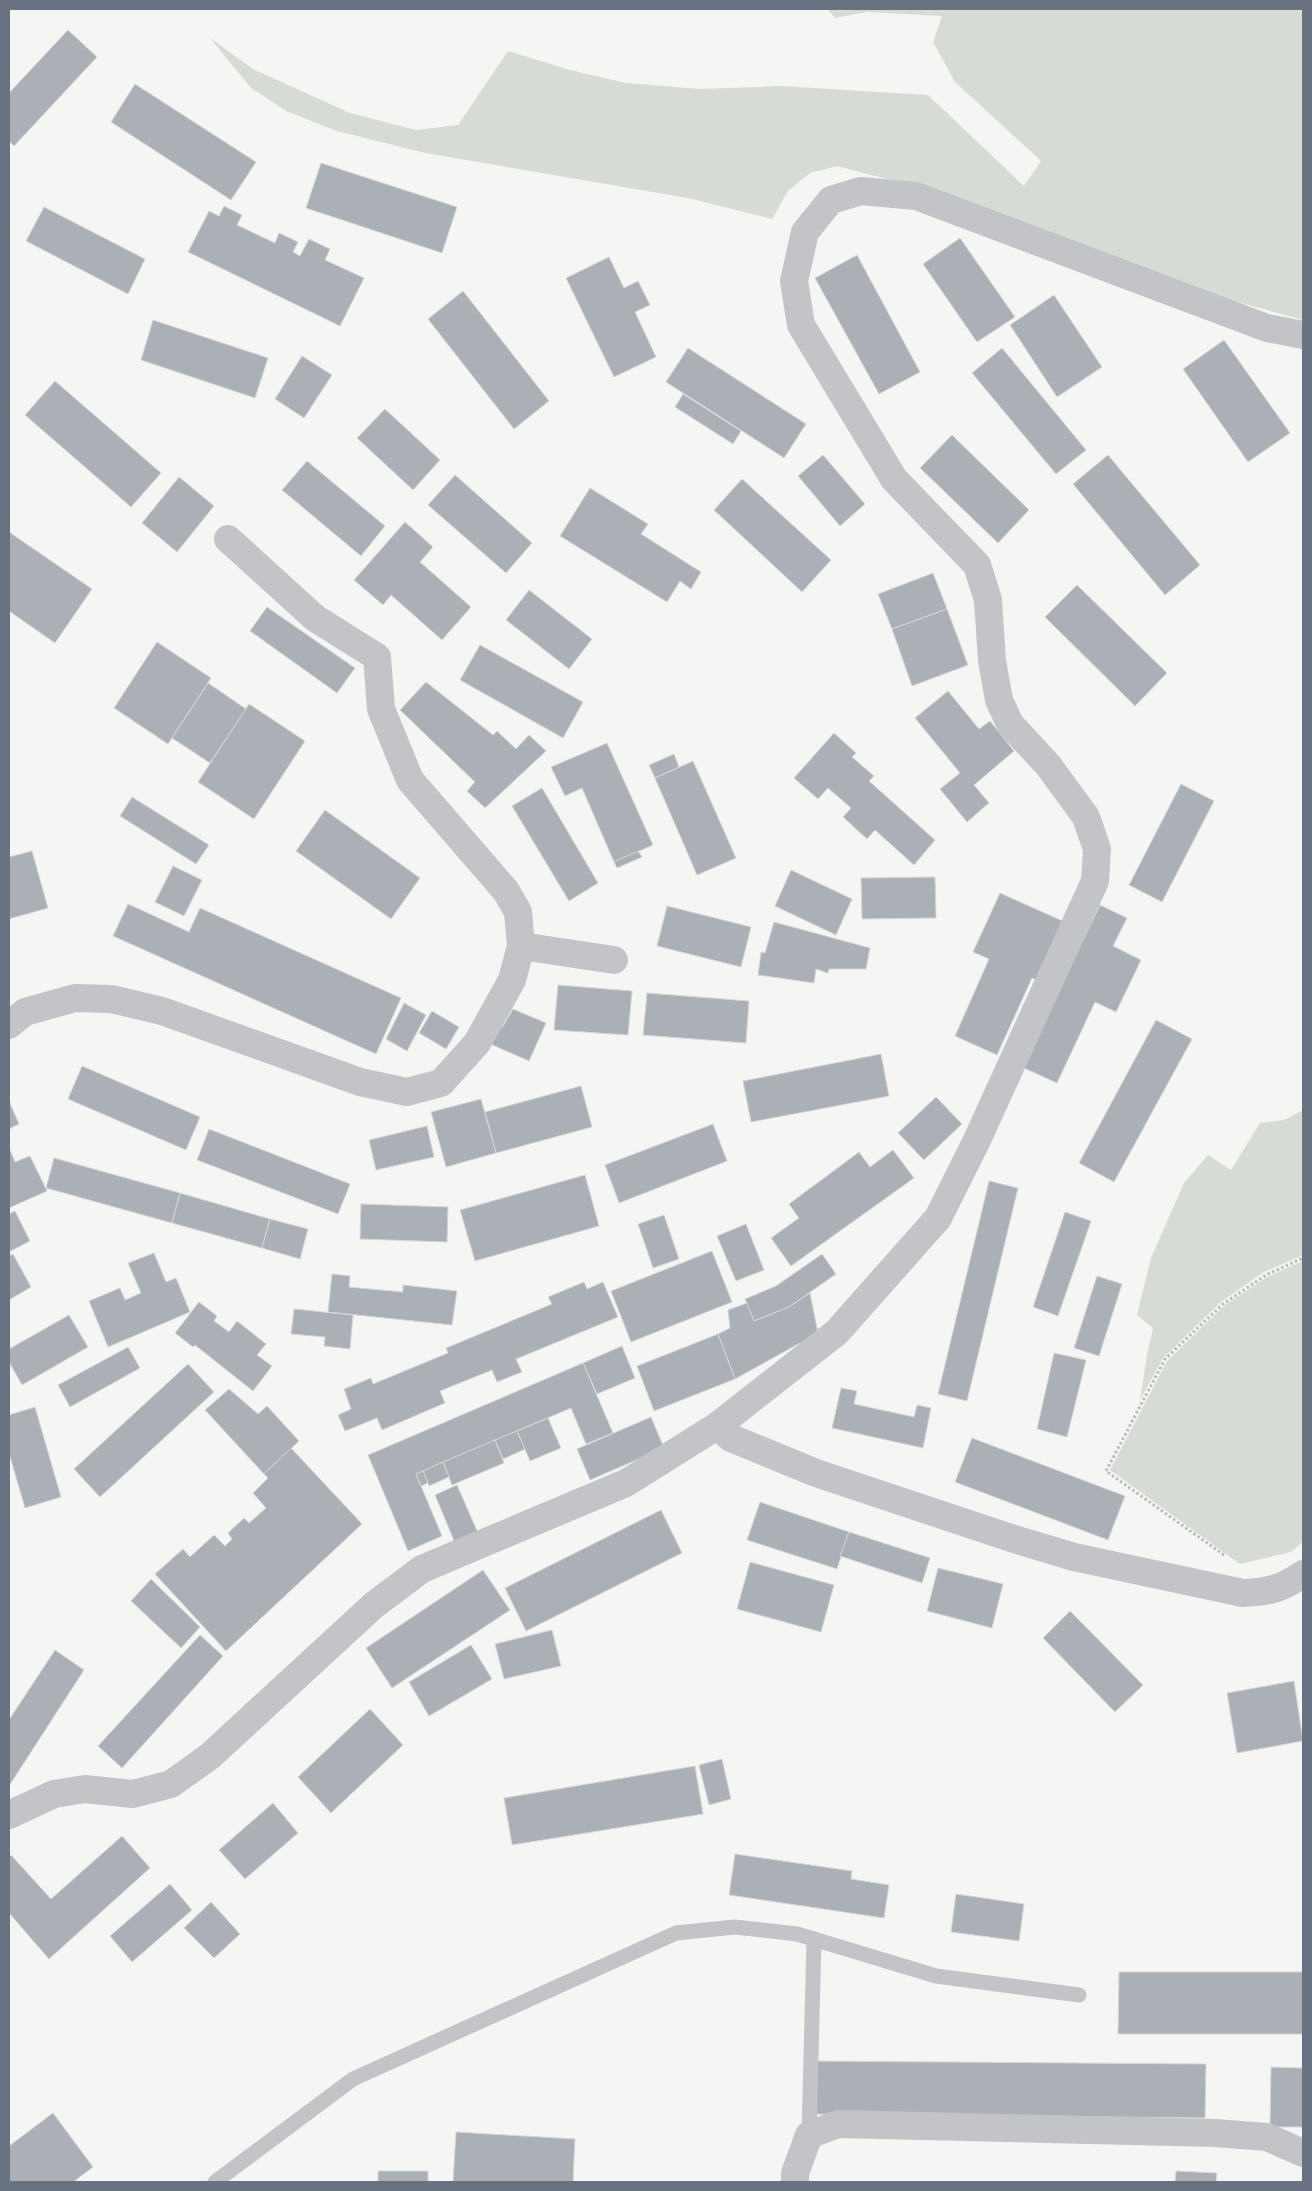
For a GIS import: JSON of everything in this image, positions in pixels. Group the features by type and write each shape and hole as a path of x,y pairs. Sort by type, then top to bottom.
{"street":[{"path":"9,1816 54,1794 86,1789 133,1794 171,1784 210,1756 374,1605 422,1569 626,1483 717,1426 838,1332 938,1218 977,1140 1096,881 1097,849 1086,817 1048,765 1010,724 999,700 992,661 988,600 977,564 894,479 801,325 794,281 805,232 830,200 861,191 916,196 1268,328 1303,335"},
{"path":"9,1025 25,1012 75,998 111,999 162,1011 360,1082 407,1092 441,1083 477,1043 512,980 521,946 518,912 506,891 410,780 381,709 377,657 315,618 228,539"},
{"path":"521,946 614,960"},
{"path":"717,1426 731,1438 816,1472 1011,1538 1074,1557 1243,1594 1268,1592 1288,1584 1303,1574"},
{"path":"794,2182 795,2173 809,2136 838,2124 1215,2133 1266,2137 1303,2153"}],"lane":[{"path":"215,2182 353,2079 676,1933 735,1927 797,1934 936,1976 1079,1995"},
{"path":"809,2136 814,1939"}],"path":[{"path":"1243,1594 1237,1564 1106,1471 1164,1360 1223,1304 1266,1275 1303,1258"}],"shaded area":[{"path":"827,9 1303,9 1303,320 1234,301 1106,258 913,186 837,166 810,173 788,191 772,219 688,198 425,153 337,131 288,112 251,88 210,38 253,69 350,113 416,130 458,125 508,51 570,70 626,83 700,89 781,86 928,95 1024,186 1041,161 955,82 933,42 942,16 867,12 835,18"},
{"path":"1303,1110 1303,1255 1264,1272 1221,1302 1163,1358 1140,1400 1153,1328 1137,1315 1151,1258 1184,1183 1208,1155 1231,1170 1260,1123 1284,1120"},
{"path":"1303,1261 1303,1542 1291,1552 1240,1564 1110,1470 1167,1361 1225,1305 1267,1277"}],"building":[{"path":"68,30 97,57 14,146 9,141 9,93"},
{"path":"135,84 256,162 231,200 111,122"},
{"path":"321,163 457,207 442,253 306,208"},
{"path":"224,206 242,215 237,225 275,243 279,233 298,242 293,252 300,256 309,239 330,249 325,260 364,278 340,326 188,252 209,211 219,216"},
{"path":"44,207 145,259 128,294 26,241"},
{"path":"960,238 1015,317 977,342 923,264"},
{"path":"857,255 920,372 879,394 815,278"},
{"path":"609,257 624,288 638,281 650,305 635,312 656,357 614,377 566,278"},
{"path":"463,291 549,401 514,429 428,319"},
{"path":"1054,295 1102,367 1057,397 1010,325"},
{"path":"153,320 268,358 255,398 141,360"},
{"path":"1224,340 1290,433 1248,462 1183,369"},
{"path":"688,348 806,424 784,458 666,382"},
{"path":"1002,348 1086,450 1056,474 972,373"},
{"path":"302,356 332,375 304,418 275,399"},
{"path":"55,381 161,473 131,507 25,415"},
{"path":"683,394 741,431 733,444 675,407"},
{"path":"385,409 440,460 413,490 357,438"},
{"path":"952,435 1029,510 998,543 920,468"},
{"path":"823,455 865,504 840,526 798,476"},
{"path":"1108,455 1200,565 1165,595 1073,484"},
{"path":"307,461 385,526 361,556 282,490"},
{"path":"455,475 532,543 506,573 428,505"},
{"path":"179,477 214,506 177,552 142,523"},
{"path":"742,479 831,560 802,592 714,510"},
{"path":"590,488 648,524 641,534 701,572 691,589 680,581 667,602 560,536"},
{"path":"405,522 433,547 420,562 471,607 442,640 391,595 383,605 354,580"},
{"path":"9,532 92,589 55,643 9,611"},
{"path":"933,573 947,609 892,629 878,594"},
{"path":"1077,585 1167,673 1135,706 1045,617"},
{"path":"529,590 592,639 569,669 506,620"},
{"path":"267,607 355,668 337,693 250,631"},
{"path":"947,609 968,665 912,686 892,629"},
{"path":"157,642 211,678 168,744 114,708"},
{"path":"480,645 583,702 563,738 460,680"},
{"path":"426,682 493,735 497,731 516,749 529,735 546,751 485,808 467,791 475,782 400,710"},
{"path":"208,683 246,709 210,763 172,738"},
{"path":"948,691 979,729 990,721 1014,751 974,785 989,803 967,822 940,789 960,773 915,718"},
{"path":"249,704 305,741 254,819 198,782"},
{"path":"834,733 856,753 852,757 874,776 869,781 935,840 914,865 875,830 867,839 843,817 851,808 828,788 818,799 794,778"},
{"path":"607,743 653,845 614,862 582,788 565,796 551,767"},
{"path":"674,754 679,767 655,778 649,765"},
{"path":"693,761 736,858 697,875 655,778"},
{"path":"1181,784 1214,801 1162,902 1129,885"},
{"path":"542,788 598,883 569,901 512,806"},
{"path":"132,797 209,845 196,864 120,816"},
{"path":"325,810 420,878 391,919 296,851"},
{"path":"32,851 48,908 9,919 9,857"},
{"path":"638,851 642,857 617,868 614,862"},
{"path":"173,866 202,880 184,916 155,902"},
{"path":"791,870 852,899 836,935 775,906"},
{"path":"935,877 936,918 862,919 861,878"},
{"path":"1000,893 1067,923 1041,981 1032,978 997,1055 955,1036 989,959 973,952"},
{"path":"128,904 189,932 200,908 401,998 376,1054 113,936"},
{"path":"1100,905 1127,918 1113,946 1141,960 1116,1012 1095,1002 1057,1083 1022,1067"},
{"path":"667,906 751,927 741,967 657,946"},
{"path":"774,922 870,948 866,969 829,969 828,973 816,969 814,983 758,975 761,952 765,953"},
{"path":"558,985 632,991 628,1035 554,1030"},
{"path":"647,993 749,1001 746,1043 643,1035"},
{"path":"404,1003 426,1015 407,1051 386,1039"},
{"path":"513,1009 546,1023 529,1061 488,1043 503,1026"},
{"path":"432,1011 459,1027 446,1049 419,1033"},
{"path":"1156,1020 1192,1039 1114,1182 1079,1163"},
{"path":"881,1054 889,1096 751,1122 743,1081"},
{"path":"82,1066 200,1117 186,1150 68,1099"},
{"path":"581,1086 592,1127 496,1153 485,1112"},
{"path":"936,1097 962,1124 924,1160 898,1133"},
{"path":"481,1099 496,1153 446,1167 431,1112"},
{"path":"9,1101 19,1124 9,1129"},
{"path":"713,1124 727,1161 619,1203 605,1165"},
{"path":"427,1126 434,1157 376,1170 369,1140"},
{"path":"209,1129 350,1184 338,1214 197,1160"},
{"path":"9,1147 15,1162 30,1156 47,1191 9,1208"},
{"path":"893,1150 914,1178 791,1266 771,1238 799,1218 789,1204 859,1152 870,1167"},
{"path":"54,1158 180,1193 172,1223 46,1188"},
{"path":"585,1175 599,1226 475,1261 460,1210"},
{"path":"989,1181 1018,1188 967,1401 938,1394"},
{"path":"180,1193 270,1219 262,1248 172,1223"},
{"path":"361,1204 448,1207 447,1242 360,1239"},
{"path":"15,1211 30,1241 9,1252 9,1214"},
{"path":"1065,1212 1091,1221 1058,1316 1033,1307"},
{"path":"664,1215 679,1259 653,1268 638,1224"},
{"path":"270,1219 308,1229 300,1259 262,1248"},
{"path":"746,1224 764,1270 736,1281 717,1236"},
{"path":"712,1251 732,1302 631,1342 611,1291"},
{"path":"154,1253 166,1282 176,1278 190,1312 108,1347 89,1301 120,1288 125,1300 141,1293 128,1263"},
{"path":"13,1254 31,1287 9,1300 9,1256"},
{"path":"822,1254 836,1274 789,1307 754,1321 745,1299 776,1286"},
{"path":"332,1274 350,1276 349,1287 403,1292 403,1285 457,1291 452,1325 328,1312"},
{"path":"1097,1276 1122,1284 1099,1356 1074,1348"},
{"path":"584,1282 587,1289 603,1282 618,1317 516,1359 522,1372 497,1382 492,1370 440,1391 445,1403 382,1430 377,1418 345,1431 338,1415 351,1409 344,1389 371,1378 373,1384 448,1353 446,1348 552,1304 548,1297"},
{"path":"810,1293 818,1333 735,1379 718,1334 730,1328 728,1310 747,1303 754,1321 789,1307"},
{"path":"199,1302 217,1316 214,1321 229,1332 237,1321 266,1344 257,1355 272,1366 253,1391 195,1345 193,1347 175,1333"},
{"path":"294,1309 353,1315 350,1349 324,1346 325,1337 291,1334"},
{"path":"69,1315 88,1347 22,1385 9,1362 9,1349"},
{"path":"718,1334 735,1379 654,1411 637,1366"},
{"path":"622,1346 635,1378 597,1394 583,1363"},
{"path":"128,1347 140,1368 70,1407 58,1385"},
{"path":"1054,1353 1086,1360 1067,1437 1037,1429"},
{"path":"583,1363 613,1433 586,1444 571,1408 416,1474 442,1536 408,1551 368,1455"},
{"path":"188,1364 214,1392 100,1497 74,1469"},
{"path":"841,1388 857,1391 854,1404 914,1417 917,1405 931,1408 923,1448 832,1428"},
{"path":"229,1389 258,1414 267,1406 299,1441 264,1474 205,1410"},
{"path":"35,1407 61,1497 25,1508 9,1453 9,1415"},
{"path":"651,1417 664,1448 590,1480 577,1449"},
{"path":"548,1418 561,1448 530,1461 517,1431"},
{"path":"517,1431 525,1449 503,1459 495,1440"},
{"path":"972,1438 1125,1496 1108,1540 955,1482"},
{"path":"495,1440 504,1463 452,1485 443,1462"},
{"path":"291,1448 362,1524 226,1651 155,1574 183,1549 190,1557 214,1535 225,1546 232,1539 228,1533 244,1518 249,1523 266,1508 253,1493 268,1478 264,1474"},
{"path":"443,1462 449,1477 429,1486 423,1471"},
{"path":"423,1471 428,1483 421,1486 416,1474"},
{"path":"457,1485 478,1533 455,1543 435,1495"},
{"path":"760,1502 849,1532 837,1569 747,1540"},
{"path":"661,1510 682,1553 526,1631 505,1588"},
{"path":"849,1532 930,1558 922,1583 840,1556"},
{"path":"750,1562 834,1585 821,1632 737,1609"},
{"path":"938,1568 1003,1584 992,1628 927,1611"},
{"path":"483,1570 510,1610 392,1688 366,1648"},
{"path":"151,1579 200,1627 181,1648 131,1601"},
{"path":"1070,1611 1143,1685 1115,1712 1043,1638"},
{"path":"552,1630 561,1666 504,1679 495,1644"},
{"path":"200,1635 223,1656 122,1768 98,1746"},
{"path":"471,1645 492,1679 429,1716 409,1682"},
{"path":"55,1650 84,1670 9,1786 9,1720"},
{"path":"1294,1681 1303,1741 1237,1753 1227,1693"},
{"path":"370,1709 403,1745 331,1813 298,1777"},
{"path":"722,1759 731,1799 709,1805 699,1765"},
{"path":"695,1766 703,1814 512,1845 504,1798"},
{"path":"273,1803 298,1833 245,1879 219,1850"},
{"path":"122,1836 150,1868 49,1959 9,1913 9,1857 11,1855 51,1899"},
{"path":"735,1854 852,1871 851,1879 889,1885 884,1918 729,1895"},
{"path":"170,1884 192,1910 132,1962 110,1936"},
{"path":"956,1894 1024,1904 1019,1941 951,1932"},
{"path":"211,1902 240,1934 214,1958 184,1928"},
{"path":"1119,1972 1303,1972 1303,2034 1118,2034"},
{"path":"813,2061 1206,2064 1205,2118 812,2114"},
{"path":"1271,2067 1303,2068 1303,2127 1270,2127"},
{"path":"53,2113 93,2167 73,2182 9,2182 9,2146"},
{"path":"456,2132 575,2139 573,2182 453,2182"},
{"path":"378,2171 428,2171 428,2182 378,2182"},
{"path":"1176,2171 1217,2173 1216,2182 1175,2182"}]}
